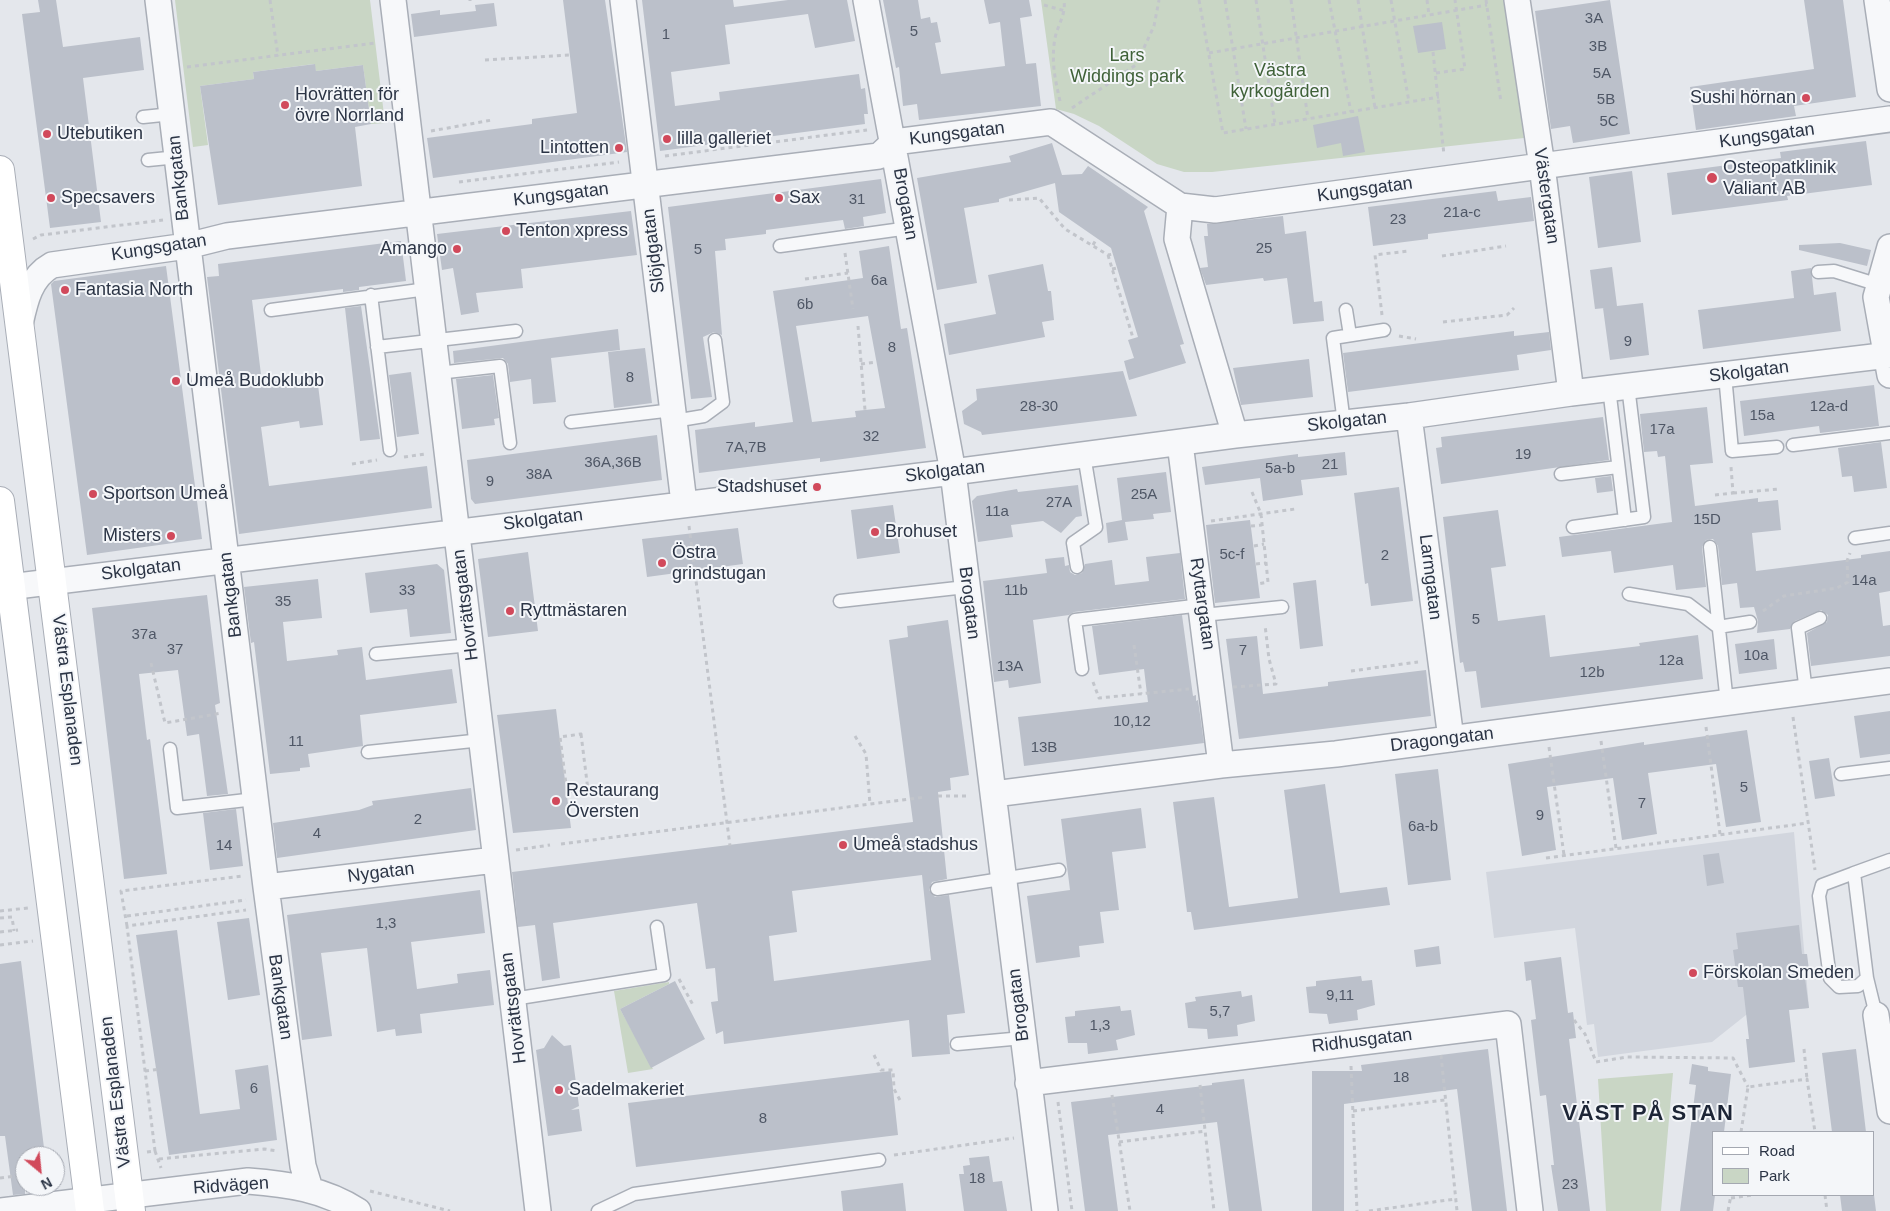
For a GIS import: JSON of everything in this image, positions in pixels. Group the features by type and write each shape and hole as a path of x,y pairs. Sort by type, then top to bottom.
{"main road":[{"name":"Västra Esplanaden","path":"0,170 19,329 54,582 130,1203"},
{"path":"0,501 6,588 89,1205"}],"street":[{"name":"Bankgatan","path":"158,0 263,862 260,898 303,1166 310,1189"},
{"name":"Hovrättsgatan","path":"392,0 458,531 538,1211"},
{"name":"Slöjdgatan","path":"623,0 684,503"},
{"name":"Brogatan","path":"866,0 910,228 953,472 1045,1211"},
{"name":"Västergatan","path":"1517,0 1542,166 1571,393"},
{"path":"1877,0 1890,89"},
{"name":"Kungsgatan","path":"19,329 26,300 34,280 42,270 52,265 187,246 227,236 879,156 894,142 1061,120 1180,206 1215,210 1890,119"},
{"path":"1180,206 1177,239 1235,435"},
{"path":"1889,362 1876,297 1890,248"},
{"name":"Skolgatan","path":"6,588 226,559 953,472 1235,435 1409,416 1725,374 1889,362"},
{"name":"Larmgatan","path":"1409,416 1451,739"},
{"name":"Ryttargatan","path":"1180,443 1221,766"},
{"name":"Dragongatan","path":"994,794 1598,721 1890,681"},
{"name":"Nygatan","path":"260,898 496,860"},
{"path":"1876,1015 1890,1111"},
{"name":"Ridhusgatan","path":"1028,1083 1508,1024 1530,1211"},
{"name":"Ridvägen","path":"0,1211 130,1203 248,1181 277,1183 362,1200"}],"lane":[{"path":"143,117 172,114"},
{"path":"148,160 178,157"},
{"path":"780,246 910,228"},
{"path":"1818,272 1834,271 1880,285"},
{"path":"271,310 371,295 427,289"},
{"path":"371,295 390,450"},
{"path":"1346,310 1350,336"},
{"path":"1344,422 1333,338 1384,330"},
{"path":"377,348 516,331"},
{"path":"571,422 673,415 704,416 723,402 715,340"},
{"path":"438,373 500,366 510,443"},
{"path":"1725,374 1732,451 1777,447"},
{"path":"1618,387 1618,467 1625,520"},
{"path":"1573,527 1644,517 1618,387"},
{"path":"1793,445 1890,433"},
{"path":"1076,567 1073,543 1096,527 1084,455"},
{"path":"1562,474 1618,467"},
{"path":"1855,538 1890,532"},
{"path":"1710,548 1718,627 1715,705"},
{"path":"840,601 966,587"},
{"path":"1629,594 1688,604 1718,627 1750,622"},
{"path":"1082,669 1075,620 1202,610 1282,608"},
{"path":"1798,694 1798,628 1820,618"},
{"path":"376,654 471,645"},
{"path":"368,752 482,740"},
{"path":"170,750 177,808 255,799"},
{"path":"1841,774 1890,768"},
{"path":"1867,978 1858,986 1839,986 1830,978 1819,896 1822,885 1890,860"},
{"path":"937,889 1004,881 1059,870"},
{"path":"1854,873 1867,978 1876,1015"},
{"path":"513,999 664,975 658,926"},
{"path":"957,1044 1023,1038"},
{"path":"598,1211 634,1194 879,1160"}],"path":[{"path":"270,0 278,56"},
{"path":"1064,0 1065,10 1056,36 1052,65 1061,120 1136,65 1154,26 1159,0"},
{"path":"1199,0 1223,133 1439,98"},
{"path":"1225,0 1246,129"},
{"path":"1256,0 1274,124"},
{"path":"1291,0 1308,119"},
{"path":"1329,0 1351,112"},
{"path":"1358,0 1375,108"},
{"path":"1391,0 1409,102"},
{"path":"1427,0 1430,15"},
{"path":"1436,73 1465,69 1455,0"},
{"path":"1486,0 1501,102"},
{"path":"1209,53 1487,5"},
{"path":"1044,6 1065,10"},
{"path":"167,70 397,40"},
{"path":"1433,52 1445,155 1436,156"},
{"path":"485,60 570,55"},
{"path":"426,132 492,120"},
{"path":"1009,200 1038,198 1065,228 1108,255 1133,338"},
{"path":"843,237 853,308"},
{"path":"1092,245 1097,238"},
{"path":"1442,256 1506,246"},
{"path":"1408,251 1375,255 1384,334 1416,339"},
{"path":"1108,255 1113,254"},
{"path":"1112,268 1117,268"},
{"path":"805,279 848,273"},
{"path":"1443,322 1508,315 1514,308"},
{"path":"858,326 865,410"},
{"path":"861,364 876,362"},
{"path":"1732,451 1733,493"},
{"path":"1715,495 1780,489"},
{"path":"1252,492 1261,514 1268,582 1258,584"},
{"path":"684,503 690,531 730,846"},
{"path":"1191,523 1295,510"},
{"path":"1251,526 1262,525"},
{"path":"1750,622 1784,596 1837,588 1848,582 1848,561 1855,538"},
{"path":"1254,546 1264,544"},
{"path":"1256,564 1266,563"},
{"path":"1134,645 1141,694"},
{"path":"1351,671 1441,659"},
{"path":"151,663 165,723 244,709"},
{"path":"1798,694 1808,823 1815,874 1822,885"},
{"path":"1715,705 1720,834"},
{"path":"1598,721 1616,848"},
{"path":"1546,727 1564,856"},
{"path":"581,734 588,790 567,792 560,737 581,734"},
{"path":"855,736 866,754 870,804"},
{"path":"938,796 966,796"},
{"path":"561,844 925,797"},
{"path":"1546,858 1808,823"},
{"path":"496,860 512,850 550,845"},
{"path":"155,1151 121,891 251,874 248,864 263,862"},
{"path":"127,926 260,898"},
{"path":"127,916 244,901"},
{"path":"0,910 34,907"},
{"path":"0,918 12,917 14,931"},
{"path":"0,932 18,930"},
{"path":"0,945 34,941 34,934"},
{"path":"680,980 693,1005"},
{"path":"1574,1020 1585,1034 1596,1062 1627,1057 1733,1058 1748,1087 1741,1131"},
{"path":"1439,1032 1457,1211"},
{"path":"1350,1043 1357,1211"},
{"path":"1804,1049 1815,1131"},
{"path":"874,1055 882,1070 893,1070 894,1089 901,1102"},
{"path":"1198,1062 1214,1211"},
{"path":"145,1071 161,1069"},
{"path":"1109,1072 1130,1211"},
{"path":"1055,1079 1072,1211"},
{"path":"1748,1087 1807,1079"},
{"path":"1353,1111 1445,1100"},
{"path":"1120,1142 1206,1131"},
{"path":"879,1160 903,1152 1035,1135"},
{"path":"160,1159 264,1150 282,1151 280,1142"},
{"path":"0,1178 15,1176"},
{"path":"1728,1211 1731,1196"},
{"path":"1825,1196 1827,1211"},
{"path":"1369,1211 1455,1199"},
{"path":"362,1200 450,1211"}],"shaded area":[{"name":"Förskolan Smeden","path":"1794,832 1809,1008 1746,1015 1712,1042 1598,1057 1594,1024 1587,1025 1575,928 1494,938 1486,872"}],"green space":[{"path":"175,0 370,0 385,123 371,124 363,65 316,71 314,64 253,72 254,79 200,86 208,145 193,147"},
{"name":"Västra kyrkogården","path":"1041,0 1504,0 1524,138 1212,172 1184,172 1157,164 1099,126 1074,114 1056,109"},
{"path":"669,982 669,984 620,1009 653,1069 628,1073 614,991"},
{"path":"1673,1073 1661,1211 1606,1211 1598,1079"}],"building":[{"path":"38,0 56,0 63,47 140,37 144,70 83,78 101,222 50,228 22,14 40,12"},
{"path":"563,0 605,0 627,152 433,178 427,138 532,124 532,119 577,113"},
{"path":"642,0 733,0 734,7 788,0 847,0 855,41 815,48 808,14 725,25 730,64 671,72 675,106 720,100 719,92 859,74 861,89 865,88 868,114 864,114 865,124 660,151"},
{"path":"883,0 918,0 921,19 930,17 931,23 937,22 941,42 935,43 941,74 1005,66 1000,22 989,24 984,0 1029,0 1032,16 1020,18 1026,64 1036,63 1041,106 919,120 917,104 903,106 899,67 896,68"},
{"path":"1610,0 1630,134 1573,143 1570,126 1551,129 1535,11"},
{"path":"1804,0 1843,0 1856,97 1794,106 1796,116 1696,130 1690,87 1814,69"},
{"path":"494,3 497,26 414,37 411,14 440,10 440,15 476,11 475,5"},
{"path":"1442,22 1446,49 1418,53 1413,26"},
{"path":"315,64 316,71 363,65 371,124 355,127 362,186 218,205 200,86 254,79 253,72"},
{"path":"1358,116 1365,152 1343,156 1341,143 1317,148 1313,125"},
{"path":"1866,141 1872,185 1787,196 1788,200 1672,215 1667,173 1781,158 1780,152"},
{"path":"1052,143 1062,175 1082,174 1088,166 1148,207 1144,211 1184,344 1180,345 1186,363 1129,380 1124,361 1134,358 1128,340 1138,337 1111,248 1059,212 1055,183 999,199 999,202 964,208 977,283 937,290 917,178 1011,162 1009,156"},
{"path":"1632,171 1641,242 1598,248 1589,177"},
{"path":"881,179 886,213 863,217 864,226 845,229 843,220 766,230 766,234 725,239 726,250 715,251 722,335 714,332 703,337 712,397 691,399 668,207"},
{"path":"1496,191 1498,201 1531,197 1534,221 1428,234 1428,239 1373,246 1368,207"},
{"path":"631,211 637,255 521,269 523,288 476,293 479,312 461,315 453,268 442,270 437,234"},
{"path":"1283,216 1285,234 1306,231 1314,302 1322,301 1324,321 1293,324 1287,278 1264,281 1263,278 1206,285 1200,268 1208,267 1204,236 1208,236 1207,224"},
{"path":"401,241 406,281 359,287 359,290 343,292 343,289 252,300 262,383 317,377 323,425 300,428 299,421 261,427 269,486 427,466 432,508 239,534 207,277 219,276 218,264"},
{"path":"1840,243 1871,250 1867,266 1799,250 1799,245"},
{"path":"889,246 901,329 907,328 926,448 820,462 820,458 699,473 695,430 755,422 755,427 793,422 773,291 863,278 859,251","holes":["868,316 885,408 855,411 856,417 812,422 796,326"]},
{"path":"1043,264 1048,291 1051,291 1054,320 1042,322 1045,337 949,355 944,324 996,314 988,275"},
{"path":"166,266 202,539 87,555 51,284 54,281"},
{"path":"1612,267 1617,306 1643,303 1649,355 1610,360 1603,308 1595,309 1590,270"},
{"path":"1811,268 1814,295 1836,292 1841,331 1703,349 1698,310 1794,298 1791,271"},
{"path":"361,306 380,439 360,441 345,308"},
{"path":"618,329 620,350 551,358 556,402 533,404 531,379 510,382 508,364 503,358 454,363 453,351"},
{"path":"1514,331 1514,336 1549,332 1551,350 1517,355 1519,370 1348,392 1343,353"},
{"path":"645,348 652,403 614,408 608,352"},
{"path":"1309,359 1313,397 1241,405 1233,368"},
{"path":"1123,371 1137,416 982,435 981,432 964,424 962,411 977,400 976,389"},
{"path":"411,372 419,434 397,437 389,375"},
{"path":"493,375 499,418 494,419 495,425 462,429 456,379"},
{"path":"1874,385 1879,426 1820,433 1819,426 1744,436 1740,401"},
{"path":"1707,407 1713,463 1690,465 1695,506 1758,498 1758,502 1778,500 1781,530 1752,533 1756,571 1861,558 1861,555 1890,551 1890,591 1879,593 1883,626 1890,625 1890,656 1811,666 1807,633 1827,622 1828,615 1821,610 1795,621 1790,629 1757,633 1758,621 1754,607 1740,608 1737,583 1722,585 1718,546 1713,539 1706,540 1702,547 1706,587 1676,590 1673,565 1614,573 1611,551 1562,557 1559,537 1672,522 1665,456 1658,457 1657,451 1644,452 1640,414"},
{"path":"1603,417 1609,460 1441,484 1436,448 1442,447 1441,437"},
{"path":"657,435 662,480 475,504 471,499 467,460"},
{"path":"1881,442 1887,488 1854,492 1852,476 1842,477 1838,448"},
{"path":"1345,452 1347,475 1301,480 1303,495 1263,501 1260,478 1205,485 1202,467 1298,454 1298,457"},
{"path":"1166,472 1171,512 1153,514 1154,519 1125,522 1128,540 1108,543 1106,523 1122,520 1117,478"},
{"path":"1611,476 1613,491 1597,493 1595,478"},
{"path":"1078,485 1082,516 1076,517 1061,533 1043,521 1011,525 1013,537 978,542 972,501 977,496 1017,489 1018,492"},
{"path":"1399,487 1413,601 1371,606 1368,583 1365,584 1354,493"},
{"name":"Brohuset","path":"893,505 900,553 857,559 851,510"},
{"path":"1498,510 1506,566 1491,568 1498,621 1545,615 1550,657 1640,646 1639,643 1698,635 1703,679 1481,708 1476,671 1465,672 1463,662 1460,663 1443,517"},
{"path":"1250,520 1260,598 1215,603 1206,525"},
{"path":"738,528 743,564 647,577 642,539"},
{"name":"Ryttmästaren","path":"528,552 538,631 488,637 478,559"},
{"path":"1180,553 1185,599 1074,612 1069,615 1033,620 1041,683 1009,688 1008,680 994,682 983,581 1047,573 1045,559 1064,557 1065,566 1069,565 1070,572 1075,575 1082,573 1085,564 1112,560 1115,585 1149,581 1146,557"},
{"path":"437,564 444,570 451,633 410,637 407,609 370,613 365,573"},
{"path":"318,579 322,618 283,622 287,661 338,655 337,650 362,647 366,680 452,669 457,703 360,715 363,746 308,754 310,767 300,768 300,771 270,774 254,642 251,643 244,587"},
{"path":"1316,580 1323,646 1300,649 1293,583"},
{"path":"207,595 220,703 215,705 228,794 207,796 199,734 187,736 178,670 139,674 147,740 150,739 167,874 124,879 92,608"},
{"path":"1182,615 1193,696 1196,695 1196,701 1198,700 1204,743 1024,766 1018,717 1148,702 1144,669 1099,675 1092,626"},
{"name":"Umeå stadshus","path":"948,620 969,775 950,778 951,790 938,792 947,879 932,882 929,890 935,897 949,895 965,1013 947,1015 950,1054 912,1057 909,1020 724,1044 723,1031 716,1034 711,1002 718,1001 715,968 706,969 697,903 553,923 560,978 542,981 535,925 518,927 512,872 913,822 889,640 908,637 907,626","holes":["922,875 931,960 774,981 769,936 797,932 792,891"]},
{"path":"1257,636 1263,694 1328,686 1328,682 1426,670 1431,716 1239,739 1226,639"},
{"path":"1774,639 1777,669 1739,674 1735,644"},
{"path":"556,709 571,828 513,833 497,715"},
{"path":"1890,711 1890,754 1860,758 1854,716"},
{"path":"1747,730 1761,822 1726,827 1716,764 1648,773 1657,834 1622,840 1613,778 1547,787 1556,850 1522,856 1508,764 1644,742 1644,745"},
{"path":"1829,758 1835,796 1815,799 1809,761"},
{"path":"1438,769 1451,880 1408,885 1395,774"},
{"path":"1325,784 1340,893 1387,887 1390,905 1194,930 1191,912 1187,912 1173,802 1214,797 1229,907 1298,898 1284,790"},
{"path":"471,788 476,830 277,858 273,823 359,810 373,805 372,801"},
{"path":"1141,808 1146,848 1112,852 1119,910 1100,912 1104,943 1079,946 1080,957 1036,963 1027,896 1070,890 1061,819"},
{"path":"236,809 243,866 210,870 203,813"},
{"path":"1719,853 1724,883 1707,886 1703,855"},
{"path":"480,890 485,933 411,942 417,989 458,983 457,974 490,970 494,1005 420,1014 422,1033 396,1036 395,1029 377,1032 367,948 321,953 332,1036 302,1040 287,915"},
{"path":"249,918 260,995 228,1000 217,922"},
{"path":"1799,925 1802,954 1807,954 1810,978 1805,978 1809,1008 1789,1010 1795,1062 1749,1068 1746,1039 1749,1039 1743,987 1738,987 1733,950 1738,949 1736,933"},
{"path":"177,930 200,1114 240,1109 235,1070 268,1065 277,1140 169,1155 136,935"},
{"path":"1439,946 1441,964 1416,967 1414,950"},
{"path":"1561,957 1568,1013 1573,1012 1576,1038 1569,1039 1590,1211 1558,1211 1551,1165 1554,1165 1546,1095 1540,1096 1531,1020 1536,1019 1531,980 1526,981 1524,962"},
{"path":"21,961 44,1146 15,1146 15,1195 13,1195 5,1136 0,1136 0,964"},
{"path":"1361,976 1362,981 1372,980 1375,1005 1357,1010 1358,1020 1329,1024 1327,1014 1309,1013 1306,987 1316,986 1316,981"},
{"path":"675,981 705,1039 651,1068 620,1009"},
{"path":"1241,991 1242,997 1252,995 1255,1021 1237,1025 1238,1036 1208,1039 1207,1029 1188,1028 1185,1003 1196,1001 1195,997"},
{"path":"1120,1006 1121,1011 1131,1010 1135,1035 1116,1040 1118,1050 1088,1054 1087,1043 1068,1043 1065,1017 1075,1016 1075,1011"},
{"name":"Sadelmakeriet","path":"552,1035 564,1046 571,1045 579,1106 571,1110 579,1109 582,1131 548,1136 536,1050 544,1048"},
{"path":"1488,1049 1507,1211 1472,1211 1457,1089 1344,1104 1344,1211 1312,1211 1312,1071 1362,1071 1361,1065"},
{"path":"1856,1049 1866,1131 1832,1131 1822,1053"},
{"path":"1692,1064 1708,1067 1708,1071 1731,1074 1724,1131 1712,1131 1712,1196 1715,1196 1713,1211 1680,1211 1696,1085 1689,1084"},
{"path":"891,1071 898,1135 636,1167 628,1103"},
{"path":"1244,1079 1262,1211 1229,1211 1217,1122 1108,1135 1118,1211 1085,1211 1071,1102 1212,1085 1212,1083"},
{"path":"989,1156 993,1182 1002,1181 1007,1211 964,1211 959,1174 964,1174 963,1166 970,1165 969,1158"},
{"path":"903,1183 906,1211 843,1211 841,1191"},
{"path":"1840,1196 1874,1196 1876,1211 1842,1211"}],"place":[{"name":"Sushi hörnan","path":"1806,98"},
{"name":"Hovrätten för övre Norrland","path":"285,105"},
{"name":"Utebutiken","path":"47,134"},
{"name":"lilla galleriet","path":"667,139"},
{"name":"Lintotten","path":"619,148"},
{"name":"Osteopatklinik Valiant AB","path":"1712,178"},
{"name":"Specsavers","path":"51,198"},
{"name":"Sax","path":"779,198"},
{"name":"Tenton xpress","path":"506,231"},
{"name":"Amango","path":"457,249"},
{"name":"Fantasia North","path":"65,290"},
{"name":"Umeå Budoklubb","path":"176,381"},
{"name":"Stadshuset","path":"817,487"},
{"name":"Sportson Umeå","path":"93,494"},
{"name":"Brohuset","path":"875,532"},
{"name":"Misters","path":"171,536"},
{"name":"Östra grindstugan","path":"662,563"},
{"name":"Ryttmästaren","path":"510,611"},
{"name":"Restaurang Översten","path":"556,801"},
{"name":"Umeå stadshus","path":"843,845"},
{"name":"Förskolan Smeden","path":"1693,973"},
{"name":"Sadelmakeriet","path":"559,1090"}],"district":[{"name":"VÄST PÅ STAN","path":"1648,1114"}],"park label":[{"name":"Lars Widdings park","path":"1127,66"}]}
